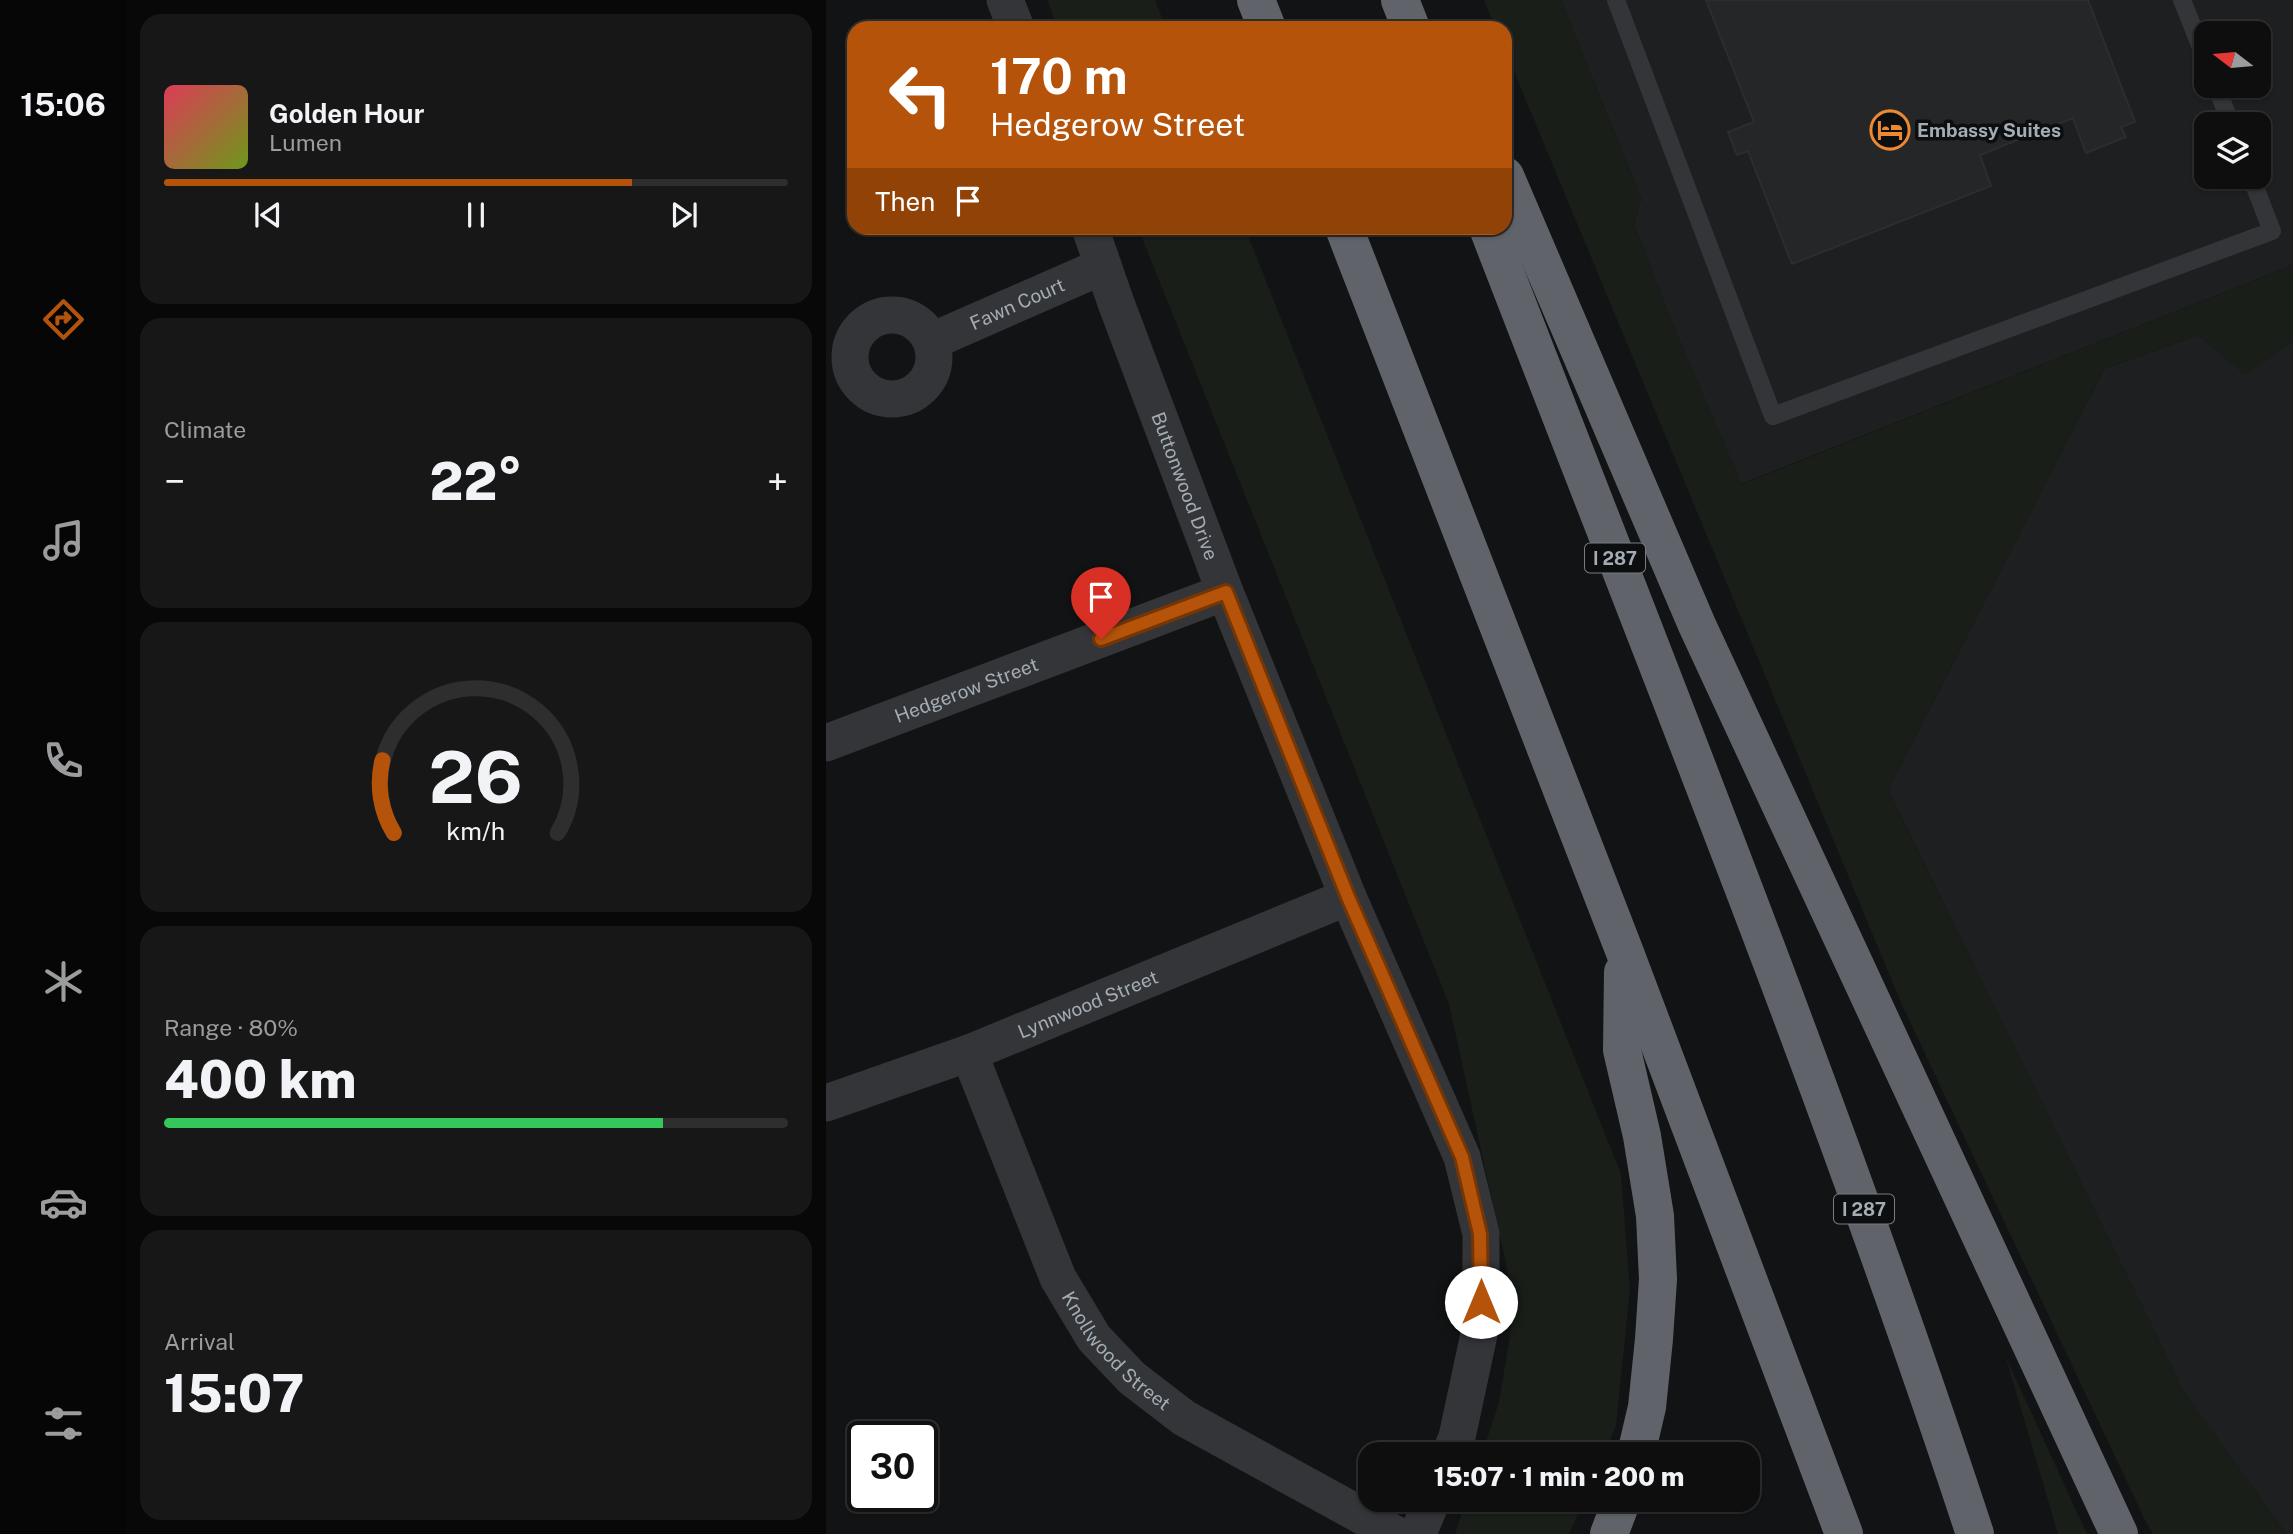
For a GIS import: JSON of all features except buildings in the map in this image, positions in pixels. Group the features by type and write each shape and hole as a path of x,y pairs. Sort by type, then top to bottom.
{"highway":[{"path":"1256,0 1264,21"},
{"path":"1400,0 1408,21"},
{"path":"1512,192 1697,625 2084,1464 2119,1534"},
{"path":"1347,235 1624,950 1844,1534"},
{"name":"I 287","path":"1491,235 1835,1130 1922,1372 1975,1534"},
{"path":"1624,950 1622,1050 1642,1136 1655,1216 1658,1279 1647,1407 1639,1442"},
{"path":"1609,1534 1617,1512"}],"street":[{"path":"1005,0 1013,21"},
{"name":"Buttonwood Drive","path":"1092,235 1226,592 1348,897 1462,1157 1480,1234 1481,1325 1455,1442"},
{"name":"Fawn Court","path":"932,341 1103,265"},
{"name":"Hedgerow Street","path":"826,743 1226,592"},
{"name":"Lynnwood Street","path":"826,1102 969,1053 1348,897"},
{"name":"Knollwood Street","path":"969,1053 1058,1278 1094,1338 1132,1378 1184,1418 1395,1534"},
{"path":"1418,1534 1427,1512"}],"lane":[{"path":"1616,0 1773,416 2272,231 2256,189"},
{"path":"2182,0 2194,30"}],"shaded area":[{"path":"1047,0 1155,0 1163,21 1055,21"},
{"path":"1484,0 1561,0 1641,199 1634,225 1673,325 1742,484 2293,265 2293,342 2245,375 2198,335 2104,369 1888,790 2184,1391 2286,1534 2153,1534 2145,1520 1902,1005 1512,67 1512,21 1493,21"},
{"path":"1561,0 2293,0 2293,265 1741,484 1673,325 1634,225 1641,199"},
{"path":"1141,235 1248,235 1621,1174 1630,1289 1616,1426 1609,1442 1486,1442 1499,1402 1515,1305 1449,1004"},
{"path":"2198,335 2245,374 2293,342 2293,1534 2286,1534 2184,1392 1888,790 2104,369"},
{"path":"2005,1355 2087,1534 2058,1534"},
{"path":"1462,1512 1579,1512 1569,1534 1455,1534"}],"place":[{"name":"Embassy Suites","path":"1890,130"}],"route":[{"path":"1101,639 1226,592 1348,897 1462,1157 1480,1234 1481,1302"}]}
